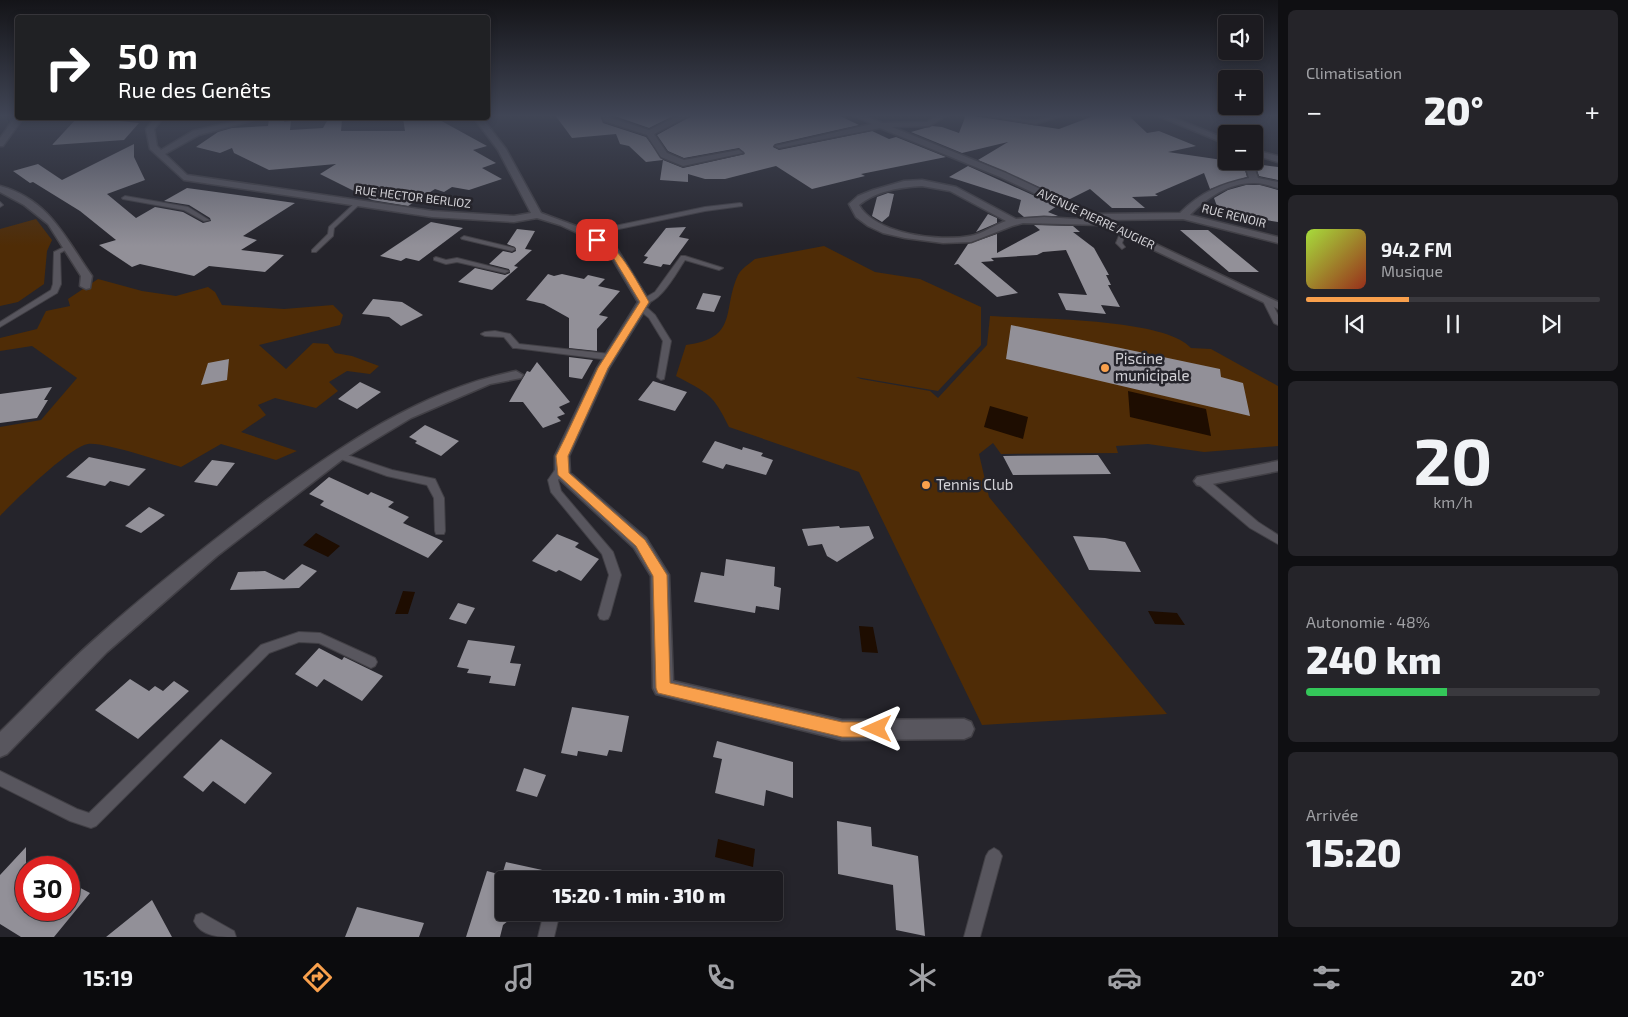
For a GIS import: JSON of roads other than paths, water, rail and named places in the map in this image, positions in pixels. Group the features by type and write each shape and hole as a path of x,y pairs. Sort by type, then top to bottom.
{"street":[{"name":"RUE HECTOR BERLIOZ","path":"165,159 184,178 432,214 514,219 537,215"},
{"path":"507,159 537,215 563,223 597,240 613,251 643,304 610,357 562,456 564,475 640,543 660,575 663,688 842,730 964,729"},
{"path":"673,159 683,163 707,159"},
{"name":"AVENUE PIERRE AUGIER","path":"965,159 1003,175 1273,303"},
{"path":"1251,170 1254,180"},
{"path":"1183,216 1201,197 1223,186 1254,180 1278,185"},
{"path":"1014,222 952,187 930,182 916,181 897,185 867,195 854,204 855,210 863,219 878,227 904,235 935,240 971,239 1014,222 1049,221 1104,224"},
{"path":"0,189 23,199 54,224 76,264 87,276 86,286"},
{"name":"RUE RENOIR","path":"1049,221 1087,216 1183,216 1278,240"},
{"path":"0,747 100,646 210,550 338,455 406,415 486,381 516,376"},
{"path":"1202,480 1278,466"}],"lane":[{"path":"125,198 186,208 206,220"},
{"path":"314,251 330,235 331,228 358,203"},
{"path":"597,240 606,230 612,228 705,209 740,205"},
{"path":"1122,247 1120,243 1121,238 1127,234"},
{"path":"464,238 512,249"},
{"path":"0,325 54,291 57,284 57,252 68,247"},
{"path":"661,377 667,341 643,304 658,294 683,257 720,268"},
{"path":"436,259 446,262 457,260 504,271"},
{"path":"1273,303 1278,324"},
{"path":"485,334 503,332 512,338 516,346 610,357"},
{"path":"338,455 390,473 431,482 439,498 440,531"},
{"path":"563,466 554,480 556,492 607,552 615,575 604,615"},
{"path":"1202,480 1254,525 1278,540"},
{"path":"0,778 75,816 91,821 265,649 299,637 320,638 370,662"},
{"path":"972,937 994,856"},
{"path":"202,921 228,937"},
{"path":"546,937 550,921"}],"place":[{"name":"Piscine municipale","path":"1105,368"},
{"name":"Tennis Club","path":"926,485"}]}
